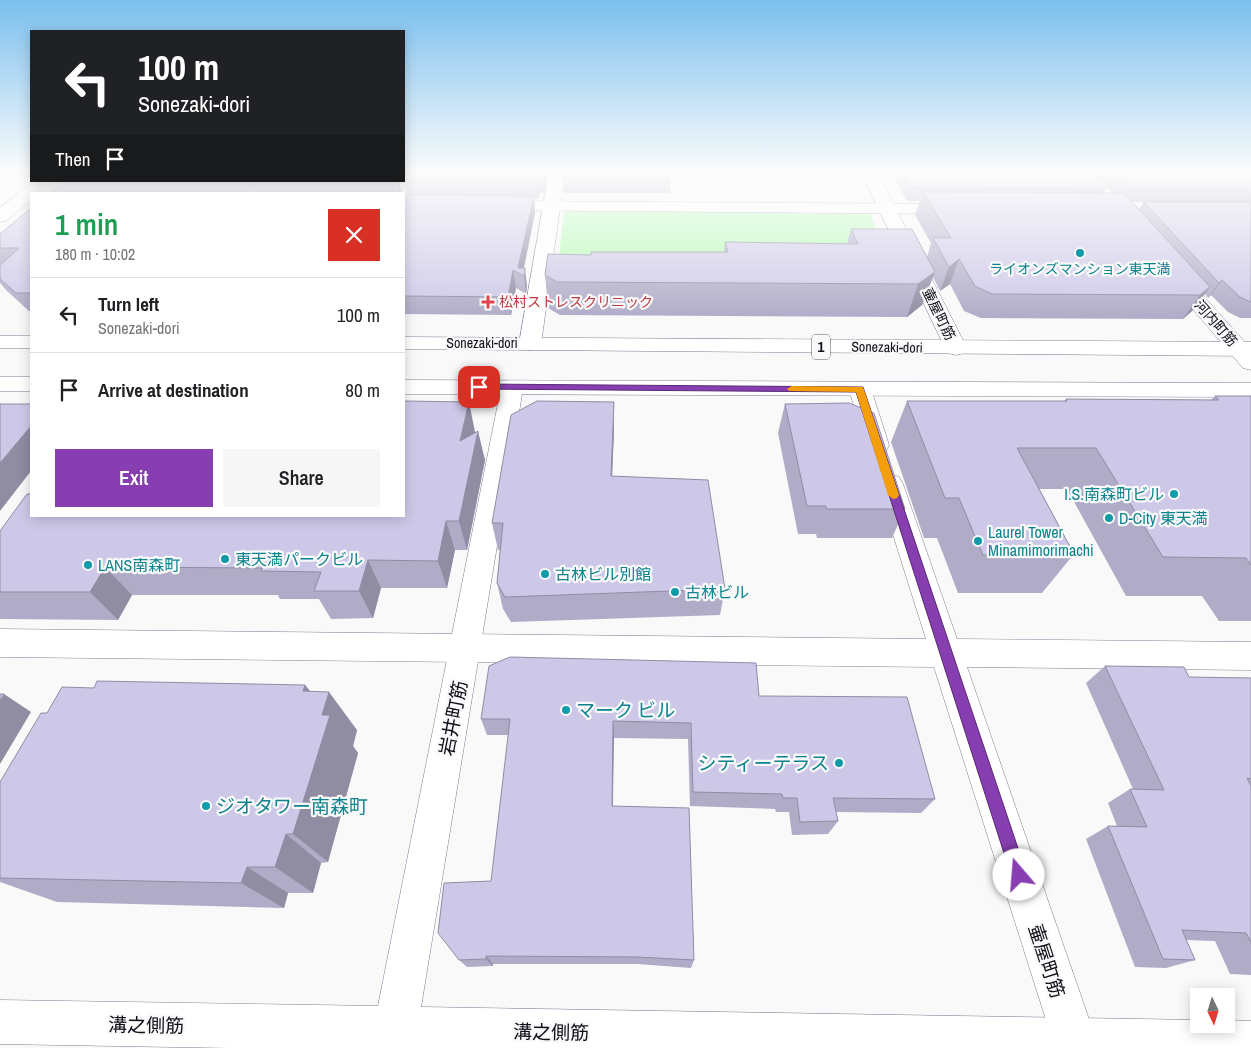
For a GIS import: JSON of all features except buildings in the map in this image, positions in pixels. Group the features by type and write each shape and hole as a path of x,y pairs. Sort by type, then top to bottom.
{"main road":[{"path":"530,344 549,221"},
{"name":"壷屋町筋","path":"894,221 956,348"},
{"name":"河内町筋","path":"1161,260 1247,354"},
{"path":"0,342 30,342"},
{"name":"Sonezaki-dori","path":"405,343 956,348 1247,354"},
{"path":"0,384 30,384"},
{"path":"405,386 1251,390"},
{"name":"岩井町筋","path":"394,1038 512,388"},
{"name":"壷屋町筋","path":"860,389 945,654 1076,1045"},
{"path":"0,643 1251,656"},
{"name":"溝之側筋","path":"0,1022 394,1038 1076,1045 1251,1043"}],"green space":[{"path":"563,221 873,221 887,256 558,266"}],"slow traffic":[{"path":"792,389 860,389 893,495"}],"place":[{"name":"ライオンズマンション東天満","path":"1080,253"},
{"name":"松村ストレスクリニック","path":"488,302"},
{"name":"I.S.南森町ビル","path":"1174,494"},
{"name":"D-City 東天満","path":"1109,518"},
{"name":"Laurel Tower Minamimorimachi","path":"978,541"},
{"name":"東天満パークビル","path":"225,559"},
{"name":"LANS南森町","path":"88,565"},
{"name":"古林ビル別館","path":"545,574"},
{"name":"古林ビル","path":"675,592"},
{"name":"マーク ビル","path":"566,710"},
{"name":"シティーテラス","path":"839,763"},
{"name":"ジオタワー南森町","path":"206,806"}],"route":[{"path":"479,387 860,389 945,654 1019,875"}]}
